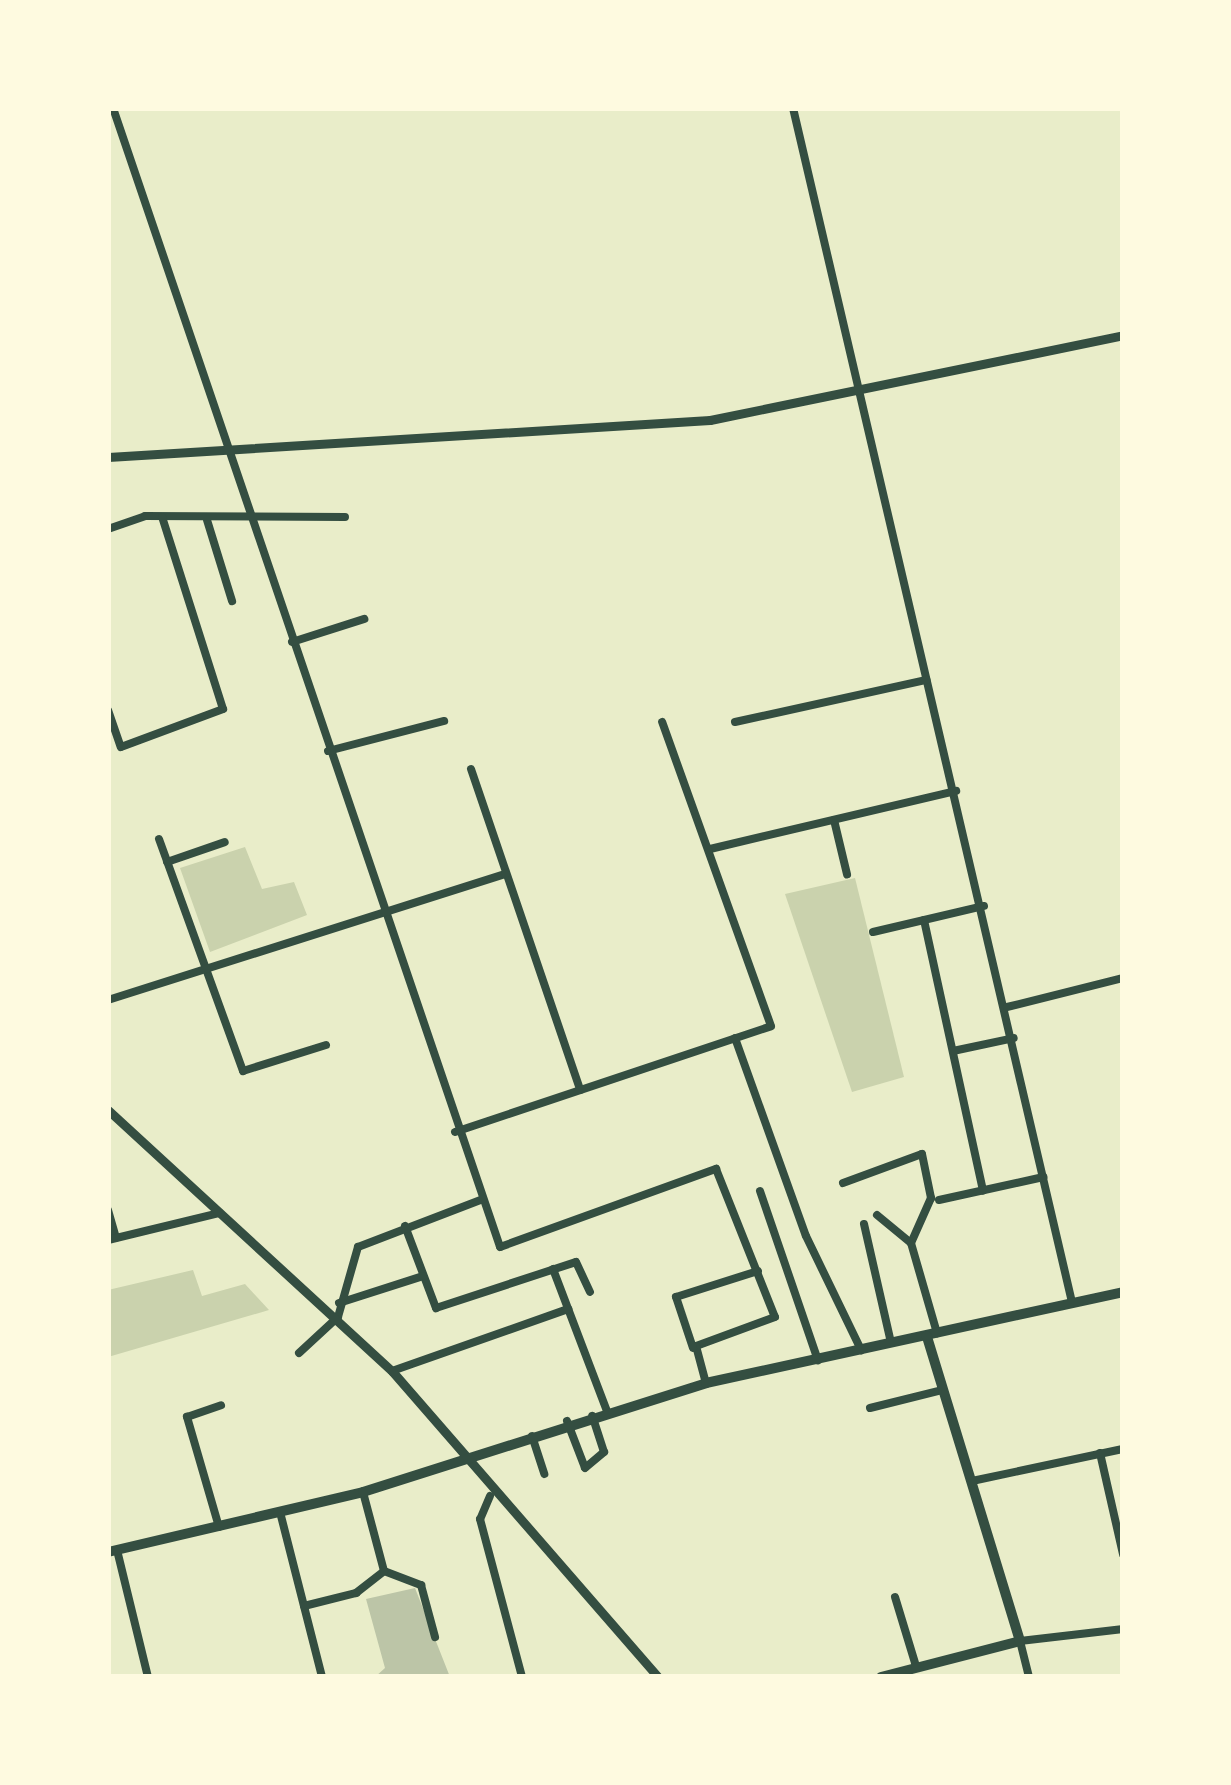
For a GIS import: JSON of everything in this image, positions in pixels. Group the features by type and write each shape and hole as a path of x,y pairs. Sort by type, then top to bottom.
{"main road":[{"path":"112,1551 363,1492 567,1421 706,1383 1123,1292"},
{"path":"881,1677 915,1663 1020,1641 941,1390 932,1334"}],"street":[{"path":"113,108 380,912 500,1247 711,1167 724,1174 775,1317 694,1350"},
{"path":"793,108 856,391 985,906 1072,1302"},
{"path":"108,457 227,442 600,431 856,391 1123,334"},
{"path":"108,529 162,517 254,524 345,517"},
{"path":"108,710 121,747 223,709 162,517"},
{"path":"207,520 232,601"},
{"path":"292,641 364,619"},
{"path":"735,722 926,680"},
{"path":"328,751 444,721"},
{"path":"455,1132 771,1026 662,722"},
{"path":"471,770 580,1090"},
{"path":"710,849 956,791"},
{"path":"834,820 847,874"},
{"path":"159,839 243,1071 326,1045"},
{"path":"167,862 225,842"},
{"path":"108,1000 506,874"},
{"path":"873,932 985,906"},
{"path":"924,920 982,1191"},
{"path":"1007,1007 1123,978"},
{"path":"735,1038 806,1236 861,1349"},
{"path":"952,1052 1014,1038"},
{"path":"108,1110 392,1371 490,1496 658,1677"},
{"path":"843,1183 922,1154 931,1198 910,1243"},
{"path":"939,1200 1044,1177"},
{"path":"760,1191 818,1361"},
{"path":"299,1353 338,1317 358,1247 483,1198"},
{"path":"108,1210 112,1239 222,1213"},
{"path":"877,1215 910,1243 932,1334"},
{"path":"864,1224 891,1342"},
{"path":"405,1226 436,1308 576,1262 590,1292"},
{"path":"553,1269 607,1411"},
{"path":"706,1383 676,1297 758,1271"},
{"path":"339,1303 423,1276"},
{"path":"392,1371 568,1309"},
{"path":"870,1408 941,1390"},
{"path":"219,1527 187,1417 220,1405"},
{"path":"567,1421 585,1468 604,1453 592,1415"},
{"path":"531,1434 544,1474"},
{"path":"968,1481 1123,1449"},
{"path":"1100,1454 1123,1554"},
{"path":"363,1492 384,1571"},
{"path":"490,1496 480,1519 523,1677"},
{"path":"280,1512 322,1677"},
{"path":"112,1551 148,1677"},
{"path":"304,1606 356,1593 384,1571"},
{"path":"384,1571 421,1585 434,1637"},
{"path":"895,1597 915,1663"},
{"path":"1029,1677 1020,1641 1123,1629"}],"green space":[{"path":"245,847 262,889 294,882 307,915 210,952 180,868"},
{"path":"855,878 904,1077 852,1092 785,894"},
{"path":"193,1270 202,1296 245,1284 269,1310 108,1357 108,1290"}],"building":[{"path":"415,1588 450,1677 375,1677 385,1668 366,1599"}]}
